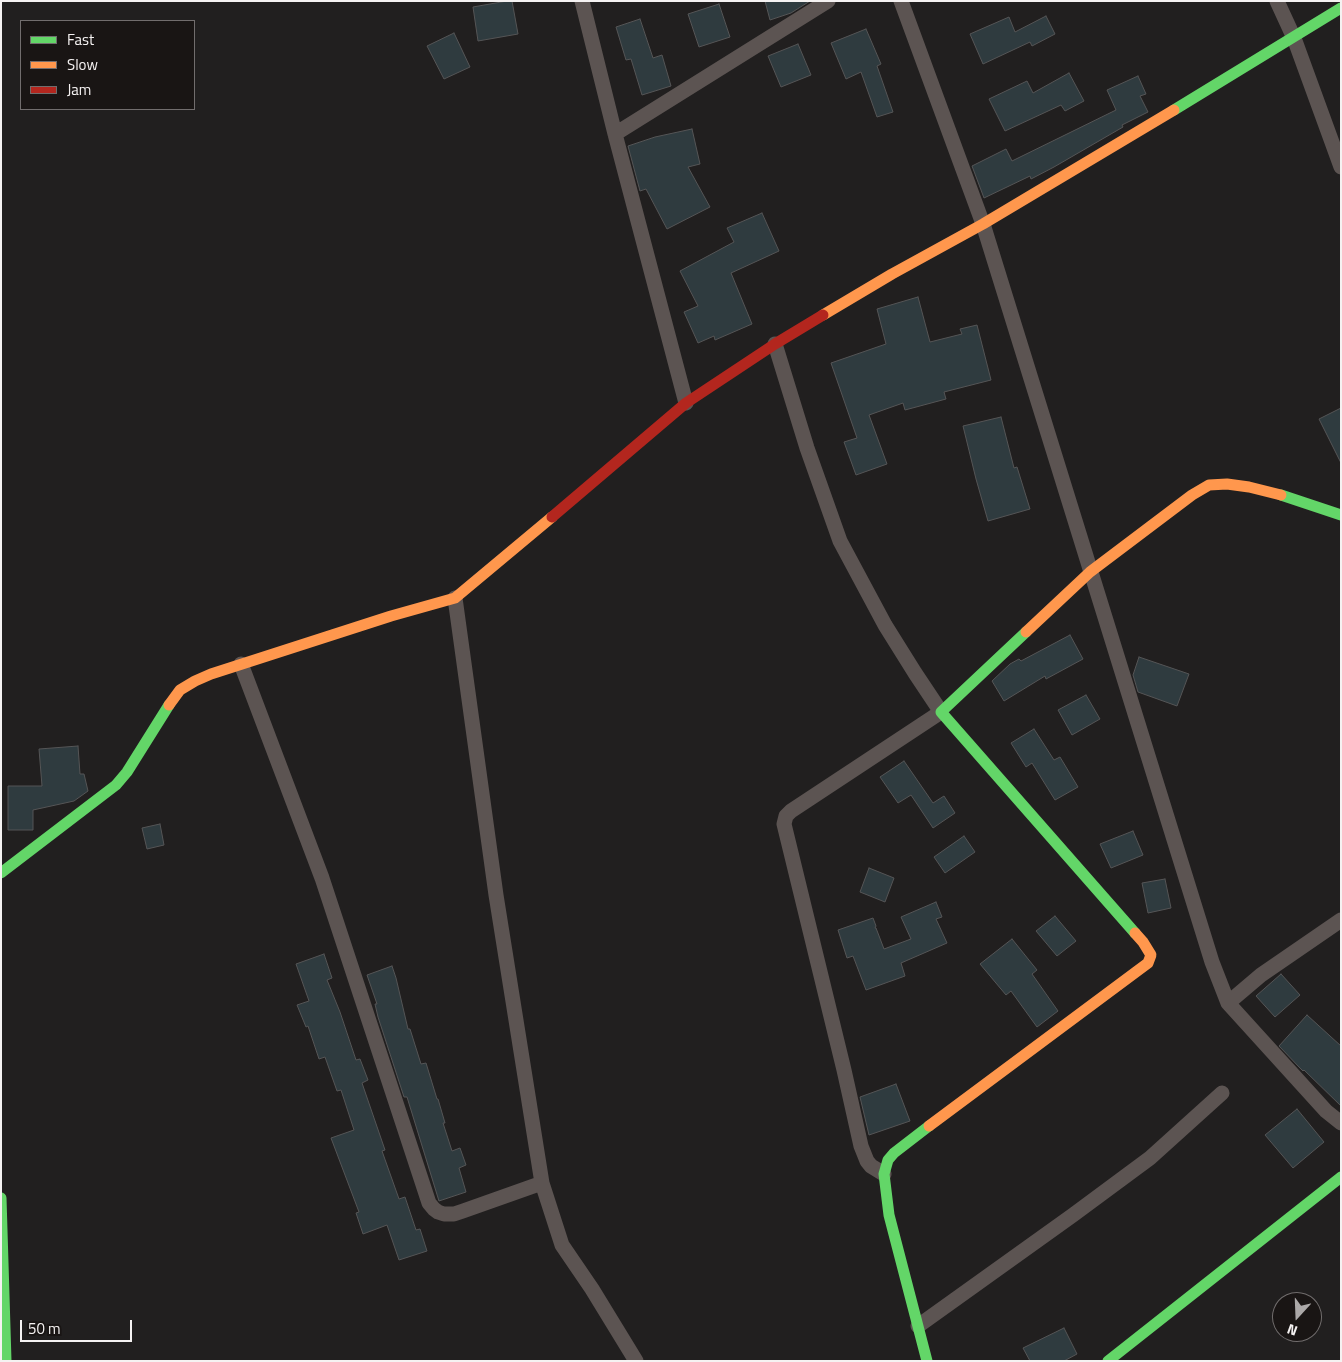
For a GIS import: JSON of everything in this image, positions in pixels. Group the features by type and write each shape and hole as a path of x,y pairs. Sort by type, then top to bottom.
{"street":[{"path":"582,1 686,404"},
{"path":"615,134 828,1"},
{"path":"901,1 983,224 1212,962 1228,1003 1320,1104 1341,1123"},
{"path":"1277,1 1294,38 1341,166"},
{"path":"1,873 116,785 127,772 163,713 180,690 211,674 391,616 455,598 686,404 775,344 892,274 983,224 1341,8"},
{"path":"775,344 807,448 840,541 885,625 942,712 1143,942 1151,954 1148,963 894,1153 888,1160 884,1174 889,1215 927,1361"},
{"path":"884,1174 871,1166 861,1146 784,824 786,816 791,810 942,712 1090,572 1192,494 1209,485 1227,484 1249,487 1284,496 1341,515"},
{"path":"455,598 496,895 542,1183 562,1245 592,1289 636,1361"},
{"path":"241,664 322,878 429,1203 438,1212 454,1214 542,1183"},
{"path":"1228,1003 1261,975 1341,920"},
{"path":"918,1326 1150,1158 1222,1093"},
{"path":"1108,1361 1341,1176"},
{"path":"1,1198 4,1240 6,1361"}],"building":[{"path":"512,1 518,34 478,41 473,7"},
{"path":"765,1 810,1 791,13 770,20"},
{"path":"719,4 730,37 699,47 688,14"},
{"path":"1046,16 1055,34 1032,46 1030,42 983,64 970,34 1009,17 1015,32"},
{"path":"640,19 653,58 662,55 671,86 642,95 631,59 626,60 616,27"},
{"path":"866,29 881,64 877,66 893,112 877,117 861,72 846,79 831,43"},
{"path":"454,33 470,67 444,79 427,46"},
{"path":"798,44 811,75 781,87 768,56"},
{"path":"1069,73 1084,101 1065,111 1061,105 1005,131 989,99 1027,81 1033,93"},
{"path":"1138,76 1146,94 1140,96 1148,112 1122,125 1123,127 1054,167 1031,179 1030,176 984,198 972,166 1006,149 1012,161 1116,110 1107,90"},
{"path":"692,129 700,164 688,167 710,207 667,229 646,189 640,191 628,146 655,137"},
{"path":"762,213 779,251 731,273 752,324 715,340 714,336 698,343 684,312 698,306 680,271 734,242 727,228"},
{"path":"918,297 930,342 962,334 960,329 977,325 991,380 944,392 946,399 905,410 903,403 869,415 887,464 856,475 844,442 857,438 831,363 886,344 877,309"},
{"path":"1341,408 1341,463 1319,419"},
{"path":"1001,417 1014,468 1017,467 1030,509 988,521 963,426"},
{"path":"1070,635 1083,659 1046,679 1045,676 1004,701 992,681 1010,664 1019,659 1021,661"},
{"path":"1139,657 1189,674 1177,706 1138,692 1133,675"},
{"path":"1086,695 1100,719 1072,735 1058,710"},
{"path":"1034,729 1054,760 1060,757 1078,787 1055,800 1032,763 1026,767 1011,743"},
{"path":"78,746 80,774 84,774 88,791 74,801 33,810 33,830 8,830 8,786 42,786 39,749"},
{"path":"904,761 933,803 944,796 955,813 933,828 911,795 898,803 880,777"},
{"path":"160,824 164,845 147,849 142,828"},
{"path":"1133,831 1143,855 1111,868 1100,844"},
{"path":"964,836 975,852 945,873 934,857"},
{"path":"869,868 894,878 885,902 860,892"},
{"path":"1165,879 1171,908 1148,913 1142,883"},
{"path":"936,902 942,917 936,919 947,943 901,963 905,976 866,990 853,956 847,958 838,930 873,918 884,949 911,939 901,917"},
{"path":"1055,916 1076,941 1057,956 1036,931"},
{"path":"1012,939 1037,970 1032,974 1058,1011 1037,1027 1011,991 1006,995 980,964"},
{"path":"324,954 332,978 327,980 356,1060 360,1059 368,1080 362,1083 385,1150 382,1151 399,1199 405,1197 416,1230 420,1229 427,1251 399,1260 387,1225 363,1234 356,1213 359,1212 331,1138 354,1130 341,1090 337,1091 325,1057 319,1059 308,1026 306,1027 297,1005 309,1001 296,964"},
{"path":"392,966 408,1029 410,1029 421,1064 426,1063 452,1151 460,1148 466,1165 459,1168 466,1192 439,1201 407,1097 404,1097 378,1017 375,1004 377,1004 367,975"},
{"path":"1281,974 1300,995 1275,1017 1256,996"},
{"path":"1307,1015 1341,1046 1341,1106 1279,1046"},
{"path":"896,1084 910,1121 869,1135 860,1097"},
{"path":"1297,1109 1324,1142 1293,1168 1265,1135"},
{"path":"1064,1328 1077,1354 1064,1361 1030,1361 1023,1348"}],"traffic: fast":[{"path":"1174,110 1341,8"},
{"path":"1281,495 1341,515"},
{"path":"1026,632 941,712 1135,933"},
{"path":"1,873 116,785 127,772 169,705"},
{"path":"927,1361 889,1215 884,1174 888,1160 894,1153 929,1126"},
{"path":"1108,1361 1341,1177"},
{"path":"1,1198 6,1361"}],"traffic: slow":[{"path":"823,315 892,274 983,224 1174,110"},
{"path":"1026,632 1090,572 1192,495 1209,485 1227,484 1249,487 1281,495"},
{"path":"169,705 180,690 211,674 391,616 455,598 552,517"},
{"path":"929,1126 1148,963 1151,955 1135,933"}],"traffic: jam":[{"path":"552,517 686,403 775,344 823,315"}]}
